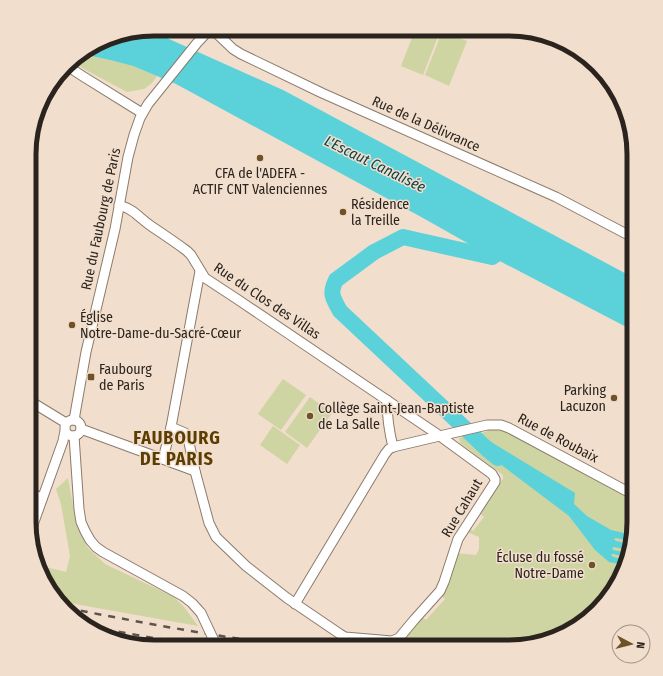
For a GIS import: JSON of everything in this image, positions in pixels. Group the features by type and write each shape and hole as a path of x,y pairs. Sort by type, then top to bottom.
{"street":[{"name":"Rue du Faubourg de Paris","path":"204,36 151,99 142,113 134,135 130,147 114,234 86,352 70,428 80,516 90,540 103,552 183,596 192,603 201,613 214,640"},
{"name":"Rue de la Délivrance","path":"219,36 241,54 322,93 556,197 627,234"},
{"path":"72,69 142,113"},
{"name":"Rue du Clos des Villas","path":"119,205 134,211 150,226 189,253 205,278 237,298 440,436"},
{"path":"163,459 171,427 200,271"},
{"path":"387,400 388,426 393,447"},
{"path":"36,405 70,428"},
{"path":"36,516 63,441 70,428 79,423 81,429 195,471"},
{"name":"Rue de Roubaix","path":"440,436 487,425 497,424 505,426 627,491"},
{"path":"171,427 187,435 209,523 216,537 246,566 295,604 389,449 440,436"},
{"name":"Rue Cahaut","path":"396,640 440,591 458,539 495,480 492,474 440,436"},
{"path":"36,495 42,499"},
{"name":"Rue Cahaut","path":"295,604 348,638 377,640"}],"green space":[{"path":"413,36 438,36 423,75 401,66"},
{"path":"440,36 453,36 467,41 449,86 425,75"},
{"path":"90,56 133,66 157,76 152,83 144,89 127,92 77,64"},
{"path":"283,379 306,395 281,430 258,414"},
{"path":"310,397 332,413 307,448 285,432"},
{"path":"273,426 300,445 287,464 260,445"},
{"path":"490,429 506,432 627,495 627,530 621,560 611,581 598,600 581,616 561,628 547,634 517,640 400,640 421,616 426,620 445,599 440,595 455,553 476,555 479,549 479,537 465,531 468,528 473,531 484,517 479,513 497,485 503,479 503,475 460,443 459,438 485,432"},
{"path":"68,478 77,527 88,548 105,564 174,597 184,607 198,626 69,603 60,594 45,567 66,572 70,556 61,504 56,489"}],"water":[{"name":"L'Escaut Canalisée","path":"162,36 283,90 627,274 627,327 492,257 176,84 133,66 90,56 116,42 139,37"},
{"path":"474,434 477,434 481,439 488,440 575,493 574,504 587,516 611,530 627,534 626,540 614,539 616,541 625,543 624,549 612,548 613,550 623,552 622,556 611,554 613,557 621,559 619,564 609,562 595,550 569,516 487,454"}],"waterway":[{"path":"498,458 340,311 332,293 336,280 374,252 403,237 492,257 510,245"}],"railway":[{"path":"76,610 246,640"},
{"path":"106,630 165,640"}],"place":[{"name":"CFA de l'ADEFA - ACTIF CNT Valenciennes","path":"260,158"},
{"name":"Résidence la Treille","path":"343,212"},
{"name":"Église Notre-Dame-du-Sacré-Cœur","path":"72,325"},
{"name":"Faubourg de Paris","path":"91,377"},
{"name":"Parking Lacuzon","path":"614,398"},
{"name":"Collège Saint-Jean-Baptiste de La Salle","path":"310,416"},
{"name":"Écluse du fossé Notre-Dame","path":"592,565"}],"district":[{"name":"FAUBOURG DE PARIS","path":"177,448"}]}
